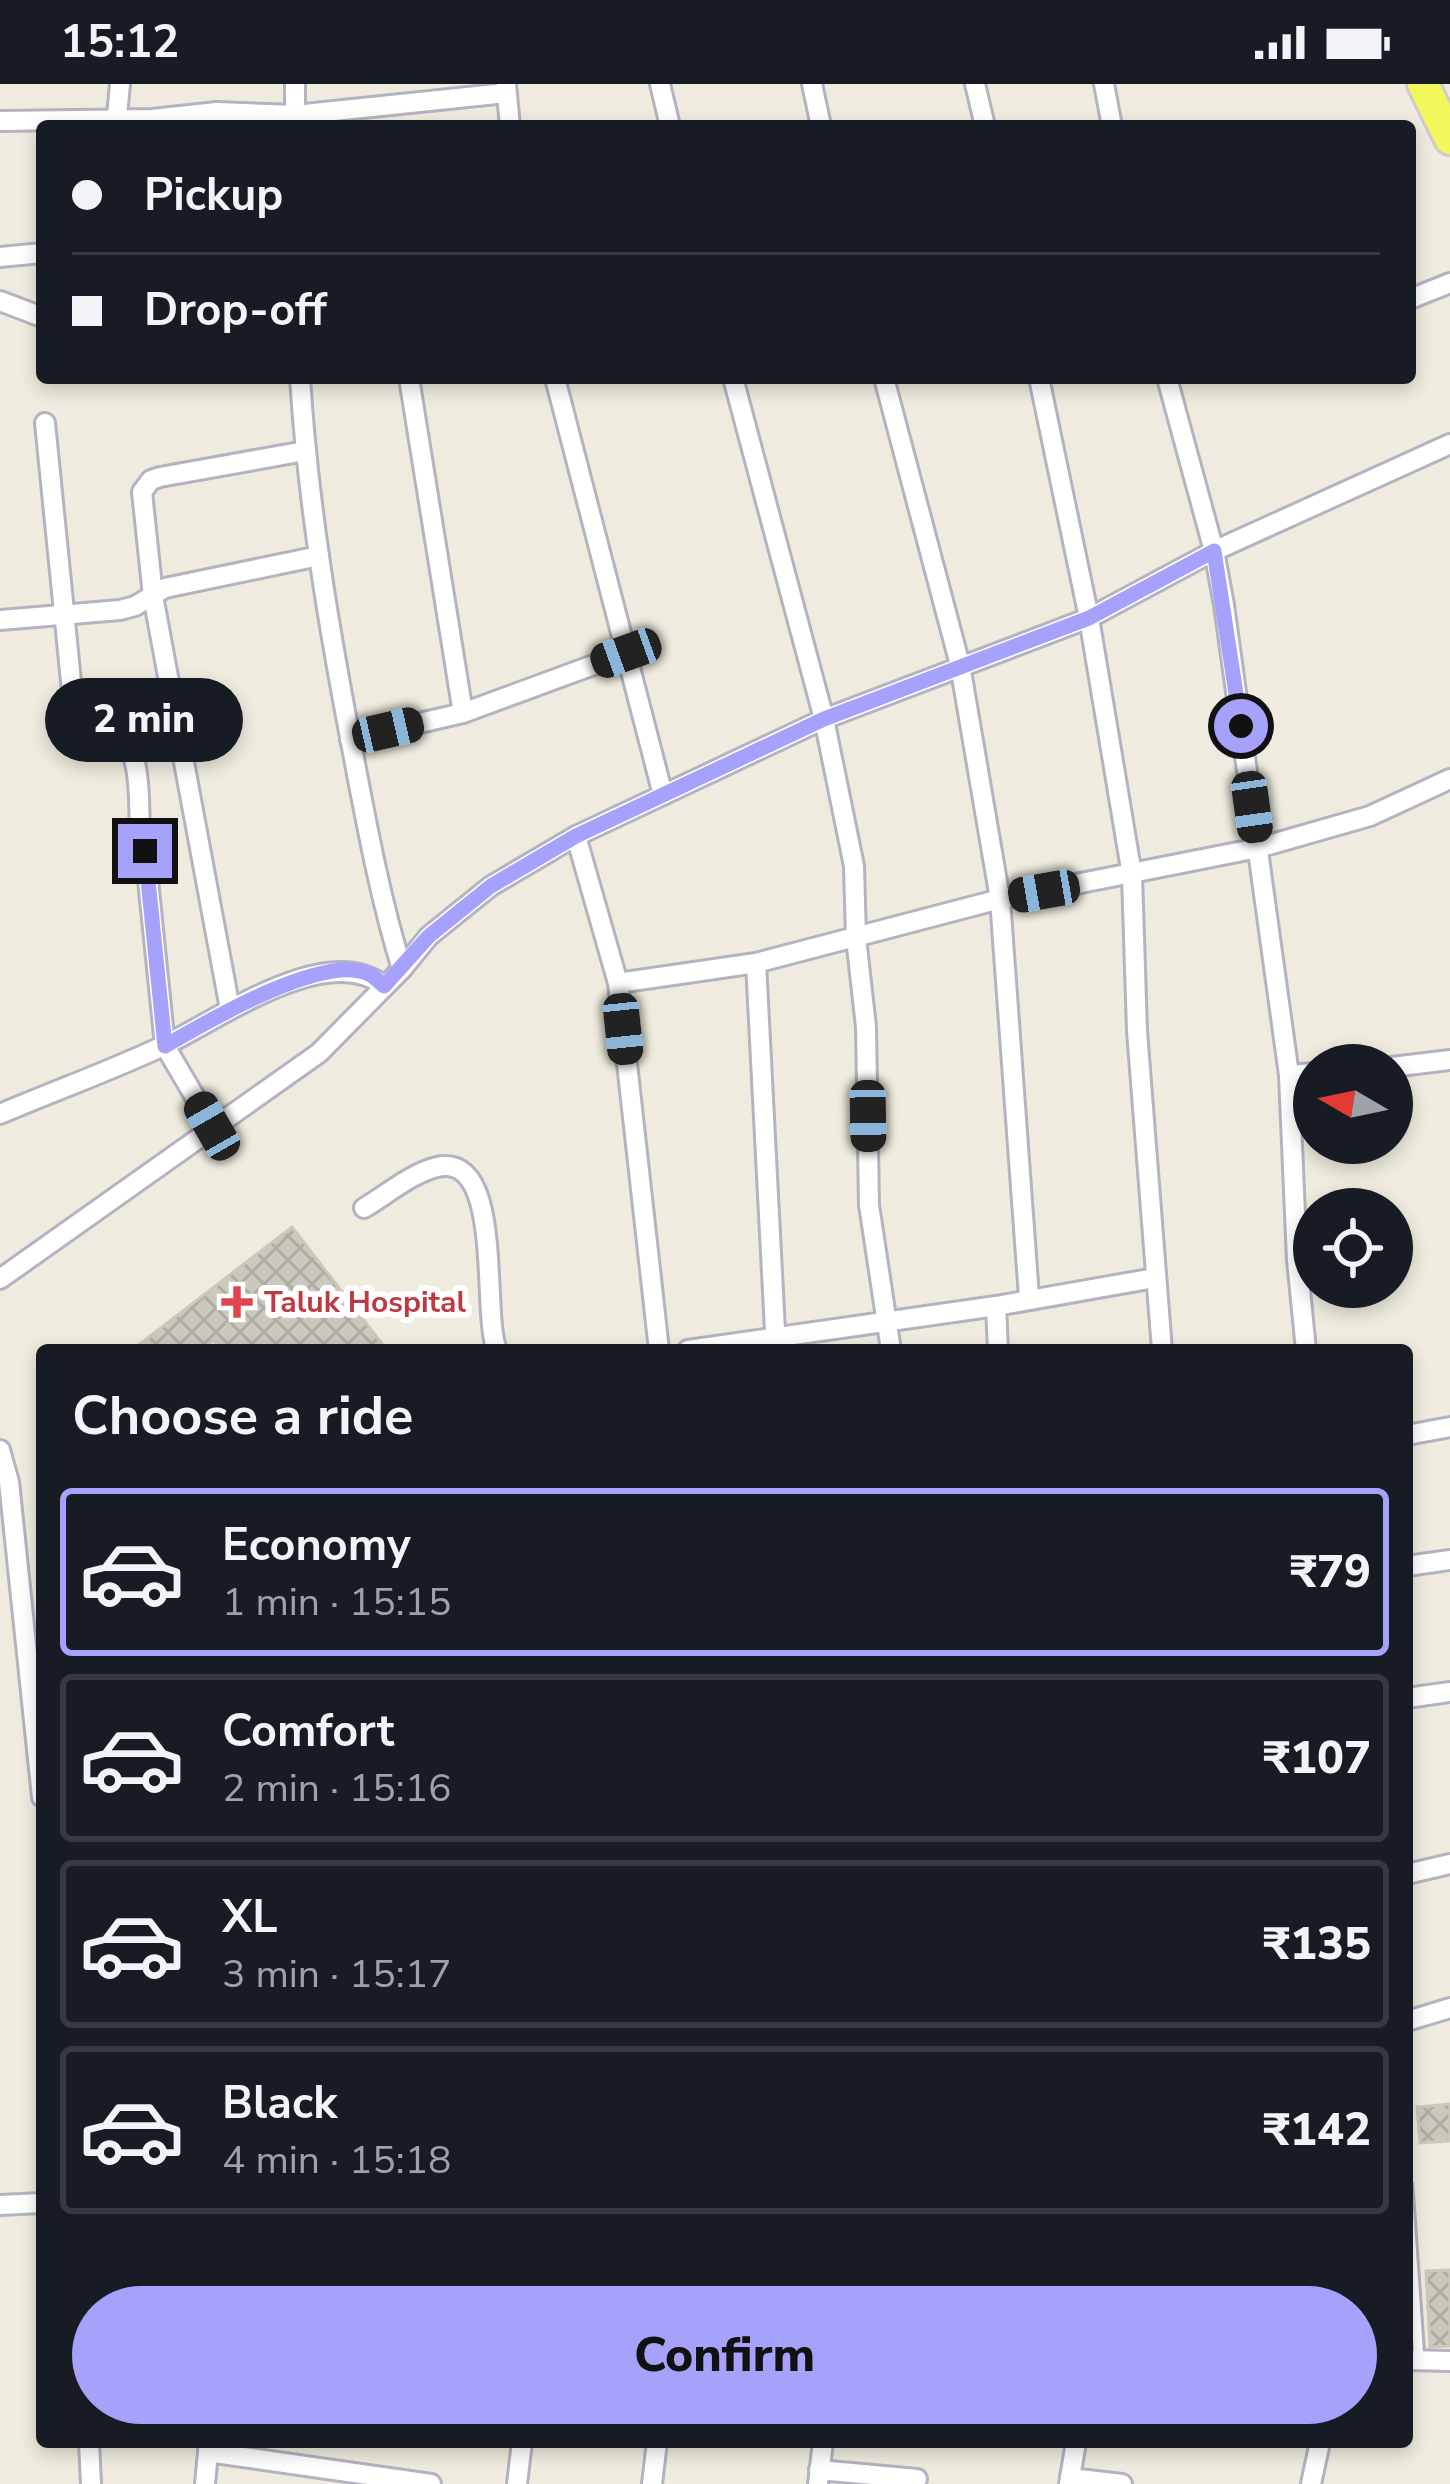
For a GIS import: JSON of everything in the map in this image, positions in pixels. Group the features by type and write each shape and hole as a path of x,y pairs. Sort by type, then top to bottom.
{"main road":[{"path":"1423,84 1450,139"}],"street":[{"path":"116,120 119,84"},
{"path":"295,120 296,84"},
{"path":"660,84 669,120"},
{"path":"812,84 820,120"},
{"path":"975,84 984,120"},
{"path":"1104,84 1111,120"},
{"path":"128,120 295,120 506,89 509,120"},
{"path":"0,121 36,121"},
{"path":"0,257 36,254"},
{"path":"1416,297 1450,283"},
{"path":"0,301 36,315"},
{"path":"300,384 304,451 350,739 383,908 402,969"},
{"path":"410,384 463,713"},
{"path":"557,384 663,795"},
{"path":"736,384 824,719 854,866 866,1027 869,1205 890,1344"},
{"path":"886,384 960,665 1000,899 1029,1297"},
{"path":"1040,384 1089,618 1132,874 1137,1031 1161,1344"},
{"path":"1169,384 1214,551 1258,848 1289,1075 1305,1344"},
{"path":"45,423 74,711 90,729 119,736 130,749 140,826"},
{"path":"0,1279 319,1052 429,936 491,886 576,836 824,719 1089,618 1214,551 1450,444"},
{"path":"230,1010 153,596 142,500 151,480 304,451"},
{"path":"0,620 120,610 165,588 319,556"},
{"path":"350,739 463,713 626,653"},
{"path":"618,983 756,963 1000,899 1258,848 1370,816 1450,779"},
{"path":"576,836 618,983 658,1344"},
{"path":"145,851 165,1046 212,1126"},
{"path":"756,963 776,1342 1154,1278"},
{"path":"0,1114 165,1046 254,996 347,970 368,973 384,986"},
{"path":"1413,1064 1450,1060"},
{"path":"1289,1075 1293,1075"},
{"path":"364,1208 431,1168 448,1166 465,1172 479,1196 496,1344"},
{"path":"996,1306 998,1344"},
{"path":"1413,1434 1450,1427"},
{"path":"0,1450 8,1482 36,1741"},
{"path":"1413,1565 1450,1560"},
{"path":"1413,1697 1450,1692"},
{"path":"1413,1873 1450,1864"},
{"path":"1413,2019 1450,2008"},
{"path":"0,2205 36,2203"},
{"path":"1413,2360 1450,2361"},
{"path":"89,2448 91,2484"},
{"path":"205,2484 208,2448"},
{"path":"214,2448 431,2484"},
{"path":"517,2484 521,2448"},
{"path":"652,2484 655,2448"},
{"path":"1075,2448 1070,2481 1122,2484"},
{"path":"1311,2484 1319,2448"},
{"path":"818,2477 917,2479"}],"building":[{"name":"Taluk Hospital","path":"292,1227 382,1344 217,1344 214,1340 208,1344 140,1344"},
{"path":"1450,2104 1450,2141 1420,2143 1417,2107"},
{"path":"1450,2270 1450,2346 1430,2347 1426,2271"}],"place":[{"name":"Taluk Hospital","path":"237,1302"}],"route":[{"path":"145,851 165,1046 254,996 299,981 347,970 368,973 384,986 429,936 491,886 576,836 824,719 1089,618 1214,551 1241,726"}]}
